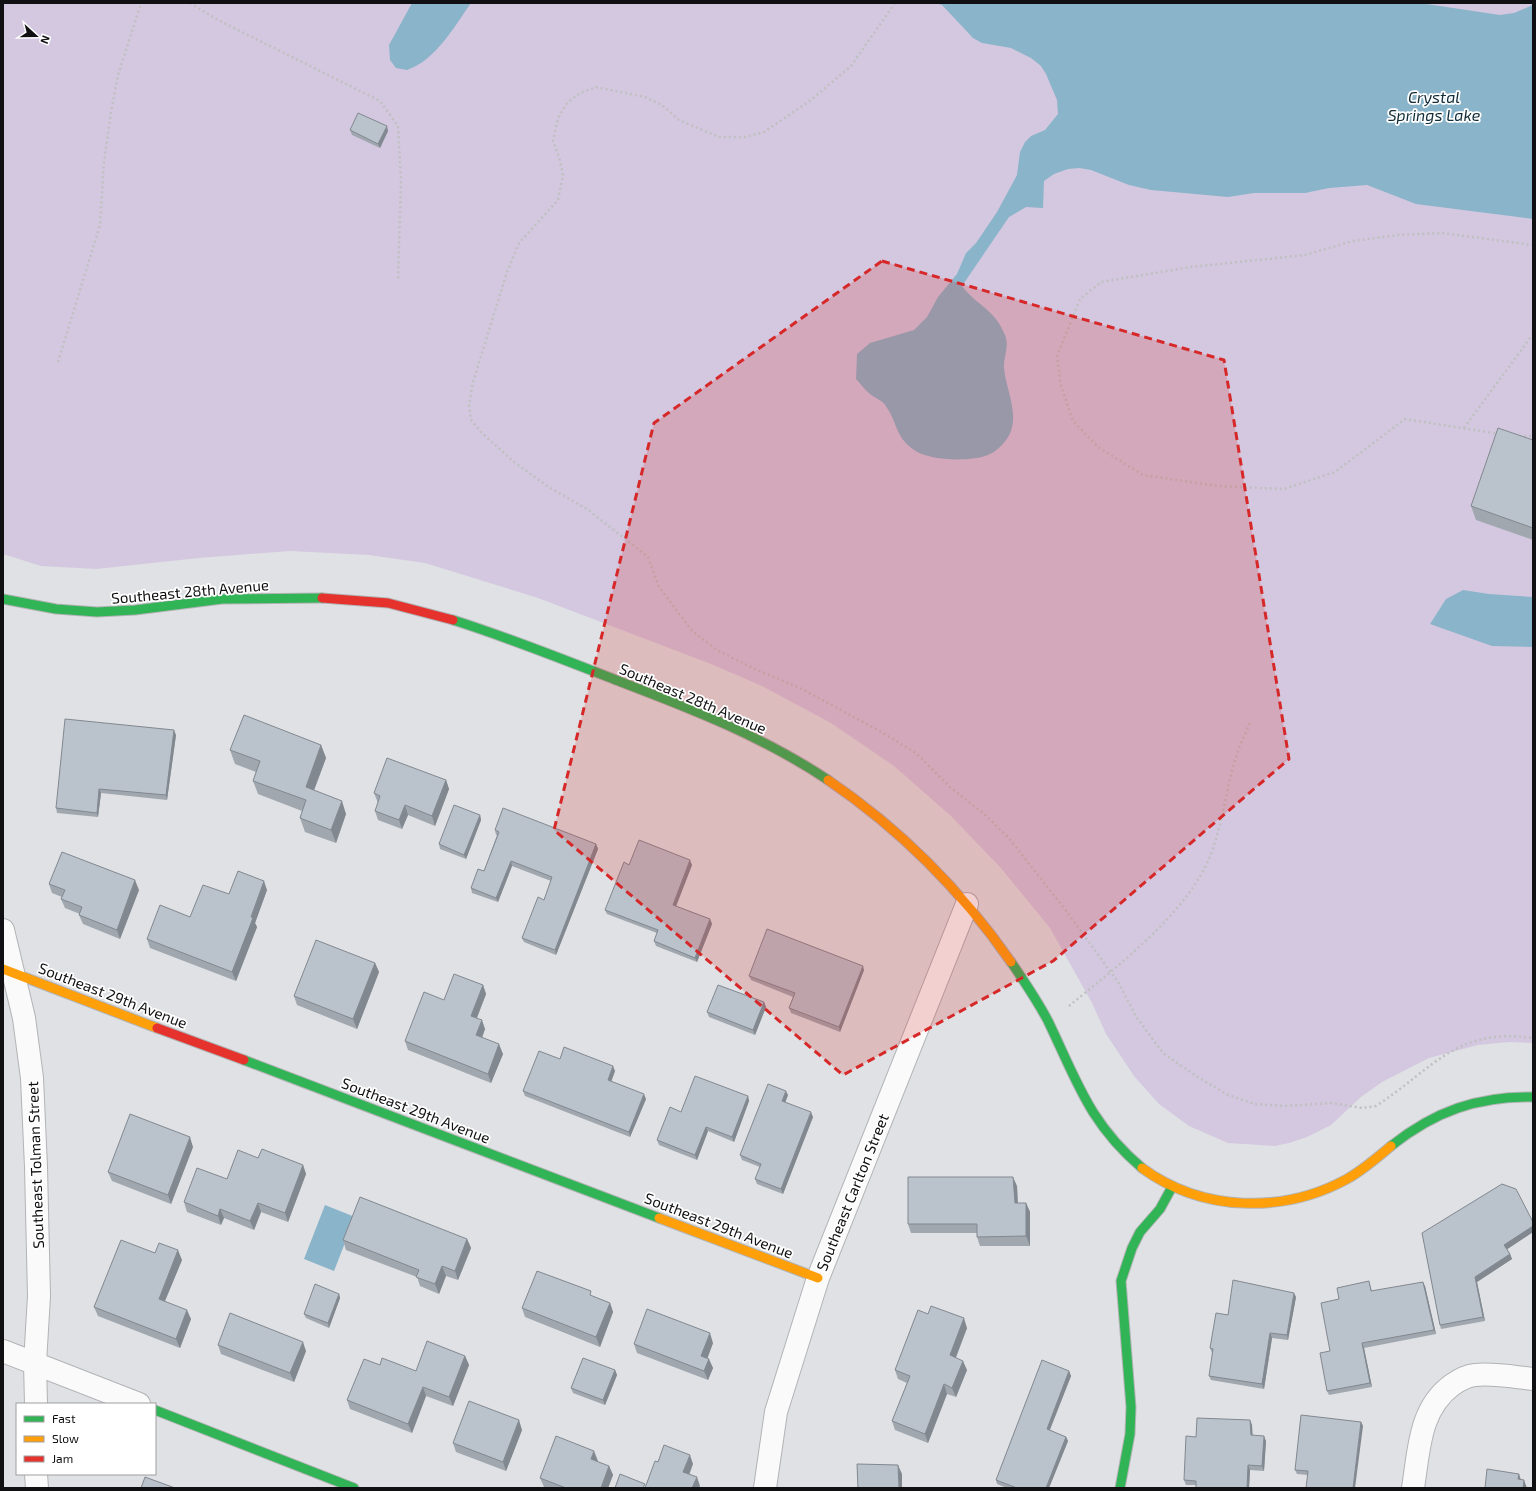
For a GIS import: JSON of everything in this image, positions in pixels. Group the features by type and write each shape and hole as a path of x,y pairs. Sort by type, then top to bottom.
{"main road":[{"name":"Southeast 28th Avenue","path":"3,599 41,607 77,611 108,612 214,600 267,597 319,598 394,604 466,624 507,638 698,712 768,744 806,766 877,816 938,871 967,904 1032,994 1048,1023 1078,1089 1100,1125 1117,1146 1138,1167 1172,1187 1196,1196 1221,1202 1269,1204 1294,1200 1342,1182 1362,1170 1426,1122 1450,1110 1481,1099 1512,1096 1533,1097"},
{"name":"Southeast 29th Avenue","path":"9,971 818,1278"},
{"path":"1120,1488 1129,1441 1131,1407 1122,1281 1132,1248 1140,1232 1160,1209 1172,1187"},
{"path":"156,1410 354,1488"}],"street":[{"name":"Southeast Carlton Street","path":"765,1488 776,1412 818,1278 967,904"},
{"name":"Southeast Tolman Street","path":"3,930 9,971 25,1025 32,1078 39,1296 35,1363 36,1403"},
{"path":"3,1351 136,1403"},
{"path":"1413,1488 1422,1431 1429,1411 1443,1391 1460,1380 1473,1375 1500,1375 1533,1379"},
{"path":"36,1475 37,1488"}],"path":[{"path":"58,362 100,224 104,162 112,105 118,75 142,3"},
{"path":"190,3 216,18 380,101 398,126 401,181 398,280"},
{"path":"894,3 852,66 811,100 764,132 745,137 720,138 679,120 662,105 645,97 596,87 580,93 568,102 558,118 553,141 559,157 563,175 558,200 519,243 507,272 473,382 469,405 471,420 482,433 514,462 546,486 587,509 648,557 659,587 692,631 717,650 833,704 916,753 951,788 1008,837 1067,912 1111,972 1137,1018 1163,1053 1196,1076 1228,1095 1255,1104 1285,1106 1332,1104 1362,1108 1376,1106 1448,1052 1470,1041 1516,1035 1533,1038"},
{"path":"1504,434 1405,419 1335,472 1284,489 1218,486 1143,475 1098,447 1073,421 1061,386 1056,356 1080,299 1101,282 1191,267 1305,255 1353,241 1398,235 1442,233 1533,244"},
{"path":"1464,428 1533,334"},
{"path":"1517,436 1533,436"},
{"path":"1048,1023 1132,955 1179,905 1202,873 1216,839 1238,751 1251,720"}],"highlighted area":[{"path":"882,261 1224,360 1289,759 1053,961 843,1075 554,830 654,423"}],"shaded area":[{"path":"3,3 1533,3 1533,1043 1509,1042 1478,1045 1429,1058 1382,1082 1361,1097 1331,1125 1307,1137 1289,1143 1275,1146 1228,1143 1189,1126 1159,1104 1134,1076 1106,1034 1092,1003 1050,928 1000,867 951,816 894,766 831,723 762,686 711,664 538,598 425,563 369,555 290,551 199,558 96,569 41,566 3,554"}],"water":[{"path":"412,3 471,3 436,51 427,59 407,70 396,68 390,60 389,45"},
{"name":"Crystal Springs Lake","path":"935,3 1420,3 1500,15 1514,13 1533,5 1533,219 1416,204 1367,185 1329,188 1305,193 1254,193 1228,197 1151,190 1129,185 1091,170 1079,168 1068,169 1054,174 1044,181 1043,208 1026,207 1009,217 962,286 974,299 991,313 1001,326 1005,335 1007,348 1004,368 1013,416 1011,431 1005,442 988,455 971,459 950,459 921,454 908,445 899,434 884,403 868,392 856,379 857,354 870,343 914,330 927,317 938,297 957,274 966,253 976,243 997,212 1017,175 1020,152 1025,142 1031,136 1045,130 1058,114 1057,100 1041,66 1031,58 1011,48 982,43 973,38 942,5"},
{"path":"1463,590 1489,594 1533,597 1533,647 1492,646 1430,624 1446,599"},
{"path":"325,1205 355,1217 334,1271 304,1259"}],"building":[{"path":"358,113 387,126 378,144 350,130"},
{"path":"1498,428 1533,440 1533,528 1471,506"},
{"path":"244,715 321,745 306,787 342,801 331,830 300,818 306,800 253,781 260,761 230,750"},
{"path":"65,719 174,730 166,795 99,789 97,813 56,808"},
{"path":"387,758 446,780 432,816 405,805 399,820 375,811 380,796 374,793"},
{"path":"454,805 480,815 464,855 439,844"},
{"path":"503,808 596,844 555,950 522,938 538,897 544,900 552,877 511,861 496,898 471,888 478,869 484,871 499,832 495,830"},
{"path":"639,840 690,860 673,905 710,919 695,958 654,941 658,930 605,910 624,862 629,865"},
{"path":"62,852 135,880 117,930 79,915 82,907 61,899 65,890 49,884"},
{"path":"238,871 264,881 251,917 253,918 232,972 147,939 160,905 190,917 203,885 229,894"},
{"path":"767,929 863,966 839,1027 789,1008 795,993 749,976"},
{"path":"316,940 375,963 353,1019 294,996"},
{"path":"454,974 483,985 471,1016 482,1020 476,1035 499,1044 488,1074 405,1041 424,992 444,1000"},
{"path":"718,985 764,1002 753,1030 707,1012"},
{"path":"564,1047 613,1066 608,1080 644,1094 629,1132 523,1091 539,1051 560,1059"},
{"path":"695,1076 748,1096 732,1137 706,1127 695,1155 657,1140 670,1107 681,1112"},
{"path":"768,1084 786,1091 782,1101 811,1112 781,1189 755,1179 761,1164 740,1155"},
{"path":"130,1114 190,1137 168,1195 108,1172"},
{"path":"262,1149 303,1165 285,1213 258,1203 250,1221 220,1209 218,1216 184,1202 197,1168 227,1179 238,1150 258,1158"},
{"path":"908,1177 1013,1177 1015,1203 1026,1203 1026,1236 977,1237 977,1224 908,1224"},
{"path":"1502,1184 1516,1189 1533,1222 1533,1226 1504,1245 1510,1254 1475,1277 1483,1317 1440,1325 1422,1233"},
{"path":"360,1197 467,1239 455,1271 442,1266 435,1284 416,1277 419,1270 343,1240"},
{"path":"121,1240 155,1253 159,1243 178,1250 159,1299 187,1310 176,1339 94,1307"},
{"path":"537,1271 591,1291 590,1295 610,1303 596,1337 522,1308"},
{"path":"1233,1280 1294,1293 1287,1335 1270,1333 1262,1384 1209,1376 1213,1349 1210,1348 1216,1313 1228,1315"},
{"path":"1369,1281 1371,1291 1423,1282 1434,1330 1362,1343 1370,1383 1327,1391 1320,1353 1330,1351 1321,1303 1339,1299 1337,1288"},
{"path":"315,1284 339,1294 328,1323 304,1314"},
{"path":"931,1306 964,1318 950,1355 963,1361 952,1388 944,1384 925,1434 892,1421 910,1376 895,1370 918,1310 928,1314"},
{"path":"647,1309 710,1333 701,1356 709,1359 704,1371 634,1344"},
{"path":"230,1313 303,1342 290,1373 218,1345"},
{"path":"427,1341 465,1356 449,1397 423,1387 408,1424 347,1400 364,1359 380,1365 382,1358 416,1371"},
{"path":"583,1358 615,1370 603,1400 571,1388"},
{"path":"1042,1360 1069,1371 1047,1429 1066,1437 1046,1488 1017,1488 996,1480"},
{"path":"469,1401 519,1420 503,1462 453,1443"},
{"path":"1301,1415 1361,1422 1353,1488 1306,1488 1308,1471 1295,1470"},
{"path":"1197,1418 1250,1420 1251,1435 1264,1436 1262,1466 1248,1465 1247,1488 1196,1488 1196,1481 1184,1480 1186,1436 1196,1437"},
{"path":"556,1436 594,1451 591,1459 609,1466 601,1488 566,1488 540,1478"},
{"path":"664,1445 690,1455 683,1472 697,1477 692,1488 645,1488 655,1461 658,1462"},
{"path":"857,1464 898,1465 899,1488 858,1488"},
{"path":"1487,1469 1519,1474 1518,1479 1524,1480 1523,1488 1485,1488"},
{"path":"620,1474 645,1484 643,1488 615,1488"},
{"path":"145,1477 175,1488 141,1488"}],"traffic: fast":[{"path":"3,599 56,609 97,612 135,610 222,599 322,598"},
{"path":"453,620 495,634 648,692 727,725 779,750 828,780"},
{"path":"1011,962 1044,1013 1086,1100 1097,1118 1124,1151 1142,1168"},
{"path":"244,1060 659,1218"},
{"path":"1391,1146 1424,1123 1458,1108 1494,1099 1533,1097"},
{"path":"1120,1488 1130,1434 1131,1407 1121,1281 1132,1248 1140,1232 1160,1209 1172,1187"},
{"path":"156,1410 354,1488"}],"traffic: slow":[{"path":"828,780 880,819 928,862 971,910 1011,962"},
{"path":"3,969 157,1028"},
{"path":"1142,1168 1165,1183 1190,1193 1216,1200 1243,1203 1270,1203 1296,1198 1322,1190 1347,1179 1364,1168 1391,1146"},
{"path":"659,1218 818,1278"}],"traffic: jam":[{"path":"322,598 388,603 453,620"},
{"path":"157,1028 244,1060"}]}
